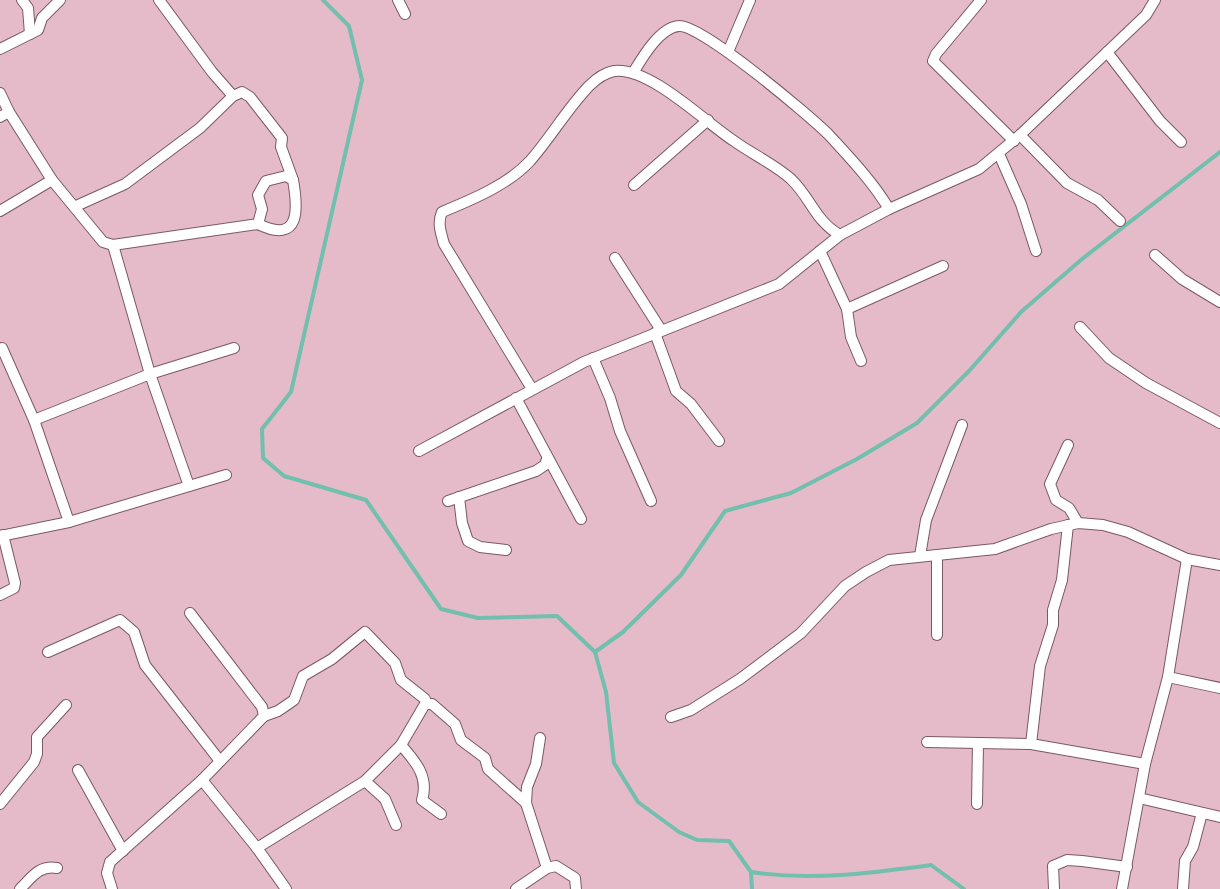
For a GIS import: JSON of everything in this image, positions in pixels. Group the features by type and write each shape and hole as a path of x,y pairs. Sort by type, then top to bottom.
{"street":[{"path":"22,0 28,8 30,34"},
{"path":"0,49 38,30 42,18 60,0"},
{"path":"159,0 212,72 233,96"},
{"path":"398,0 404,14"},
{"path":"728,52 750,0"},
{"path":"981,0 950,36 933,61 1067,183 1098,200 1120,221"},
{"path":"419,451 593,358 780,284 840,236 889,208 979,169 1017,138 1146,15 1155,0"},
{"path":"633,73 648,48 675,26 682,25 696,32 728,52 827,134 878,191 889,208"},
{"path":"1107,52 1160,121 1180,142"},
{"path":"532,389 444,244 439,222 440,217 442,212 496,186 529,162 559,121 598,77 615,71 633,73 656,84 708,120 732,140 791,180 826,227 840,236"},
{"path":"0,93 5,115 52,180 76,206 103,242 114,245 258,224 270,230 283,229 289,227 294,220 298,207 293,180 281,147 282,138 250,97 242,92 233,96 200,128 125,184 76,206"},
{"path":"634,185 708,120"},
{"path":"998,154 1021,204 1036,251"},
{"path":"258,224 262,209 258,195 266,181 286,176 293,180"},
{"path":"0,211 52,180"},
{"path":"114,245 150,374 188,486"},
{"path":"820,251 847,309 851,337 862,361"},
{"path":"1155,255 1182,279 1220,302"},
{"path":"615,258 658,331 676,390 691,404 720,441"},
{"path":"847,309 943,266"},
{"path":"1080,326 1109,358 1146,383 1220,423"},
{"path":"2,348 34,420 69,522"},
{"path":"34,420 150,374 234,348"},
{"path":"593,358 610,398 620,431 651,501"},
{"path":"516,398 547,459 581,519"},
{"path":"920,556 926,520 962,425"},
{"path":"1031,744 1040,666 1053,625 1054,610 1073,524 1069,508 1056,500 1050,484 1068,446"},
{"path":"448,501 536,470 545,465 547,459"},
{"path":"0,595 14,588 15,583 1,536 69,522 226,475"},
{"path":"459,497 462,523 468,540 480,547 506,550"},
{"path":"671,717 691,710 732,684 801,633 844,586 889,560 995,548 1073,524 1104,525 1128,532 1187,559 1220,565"},
{"path":"937,555 937,635"},
{"path":"1122,889 1145,764 1168,677 1187,559"},
{"path":"190,613 262,708 264,716"},
{"path":"48,652 120,620 134,632 145,665 220,761"},
{"path":"112,889 107,874 110,862 202,780 264,716 278,711 294,700 303,676 332,659 365,632 395,663 401,680 423,695 425,704 401,745 365,781 257,848"},
{"path":"1168,677 1220,688"},
{"path":"425,704 432,704 456,724 461,740 485,758 488,769 526,803"},
{"path":"0,804 34,762 37,754 37,737 66,705"},
{"path":"540,738 536,764 527,787 526,803 547,868"},
{"path":"927,742 1031,744 1145,764"},
{"path":"977,804 978,742"},
{"path":"401,745 424,777 425,788 422,800 441,814"},
{"path":"78,770 123,851"},
{"path":"202,780 257,848 286,889"},
{"path":"365,781 385,799 396,825"},
{"path":"1139,798 1220,817"},
{"path":"1183,889 1185,861 1193,847 1202,813"},
{"path":"1054,889 1053,866 1067,860 1127,867"},
{"path":"516,889 547,868 556,866 575,878 576,889"},
{"path":"20,889 40,869 48,867 57,868"}],"waterway":[{"path":"323,0 349,26 362,80 291,392 262,429 263,458 284,476 366,500 441,609 478,618 557,616 595,652 606,692 614,763 638,802 679,832 697,840 729,841 751,872 752,889"},
{"path":"595,652 623,632 681,575 725,511 791,493 857,459 917,423 969,371 1021,312 1082,259 1220,152"},
{"path":"751,872 774,875 819,876 931,865 964,889"}]}
